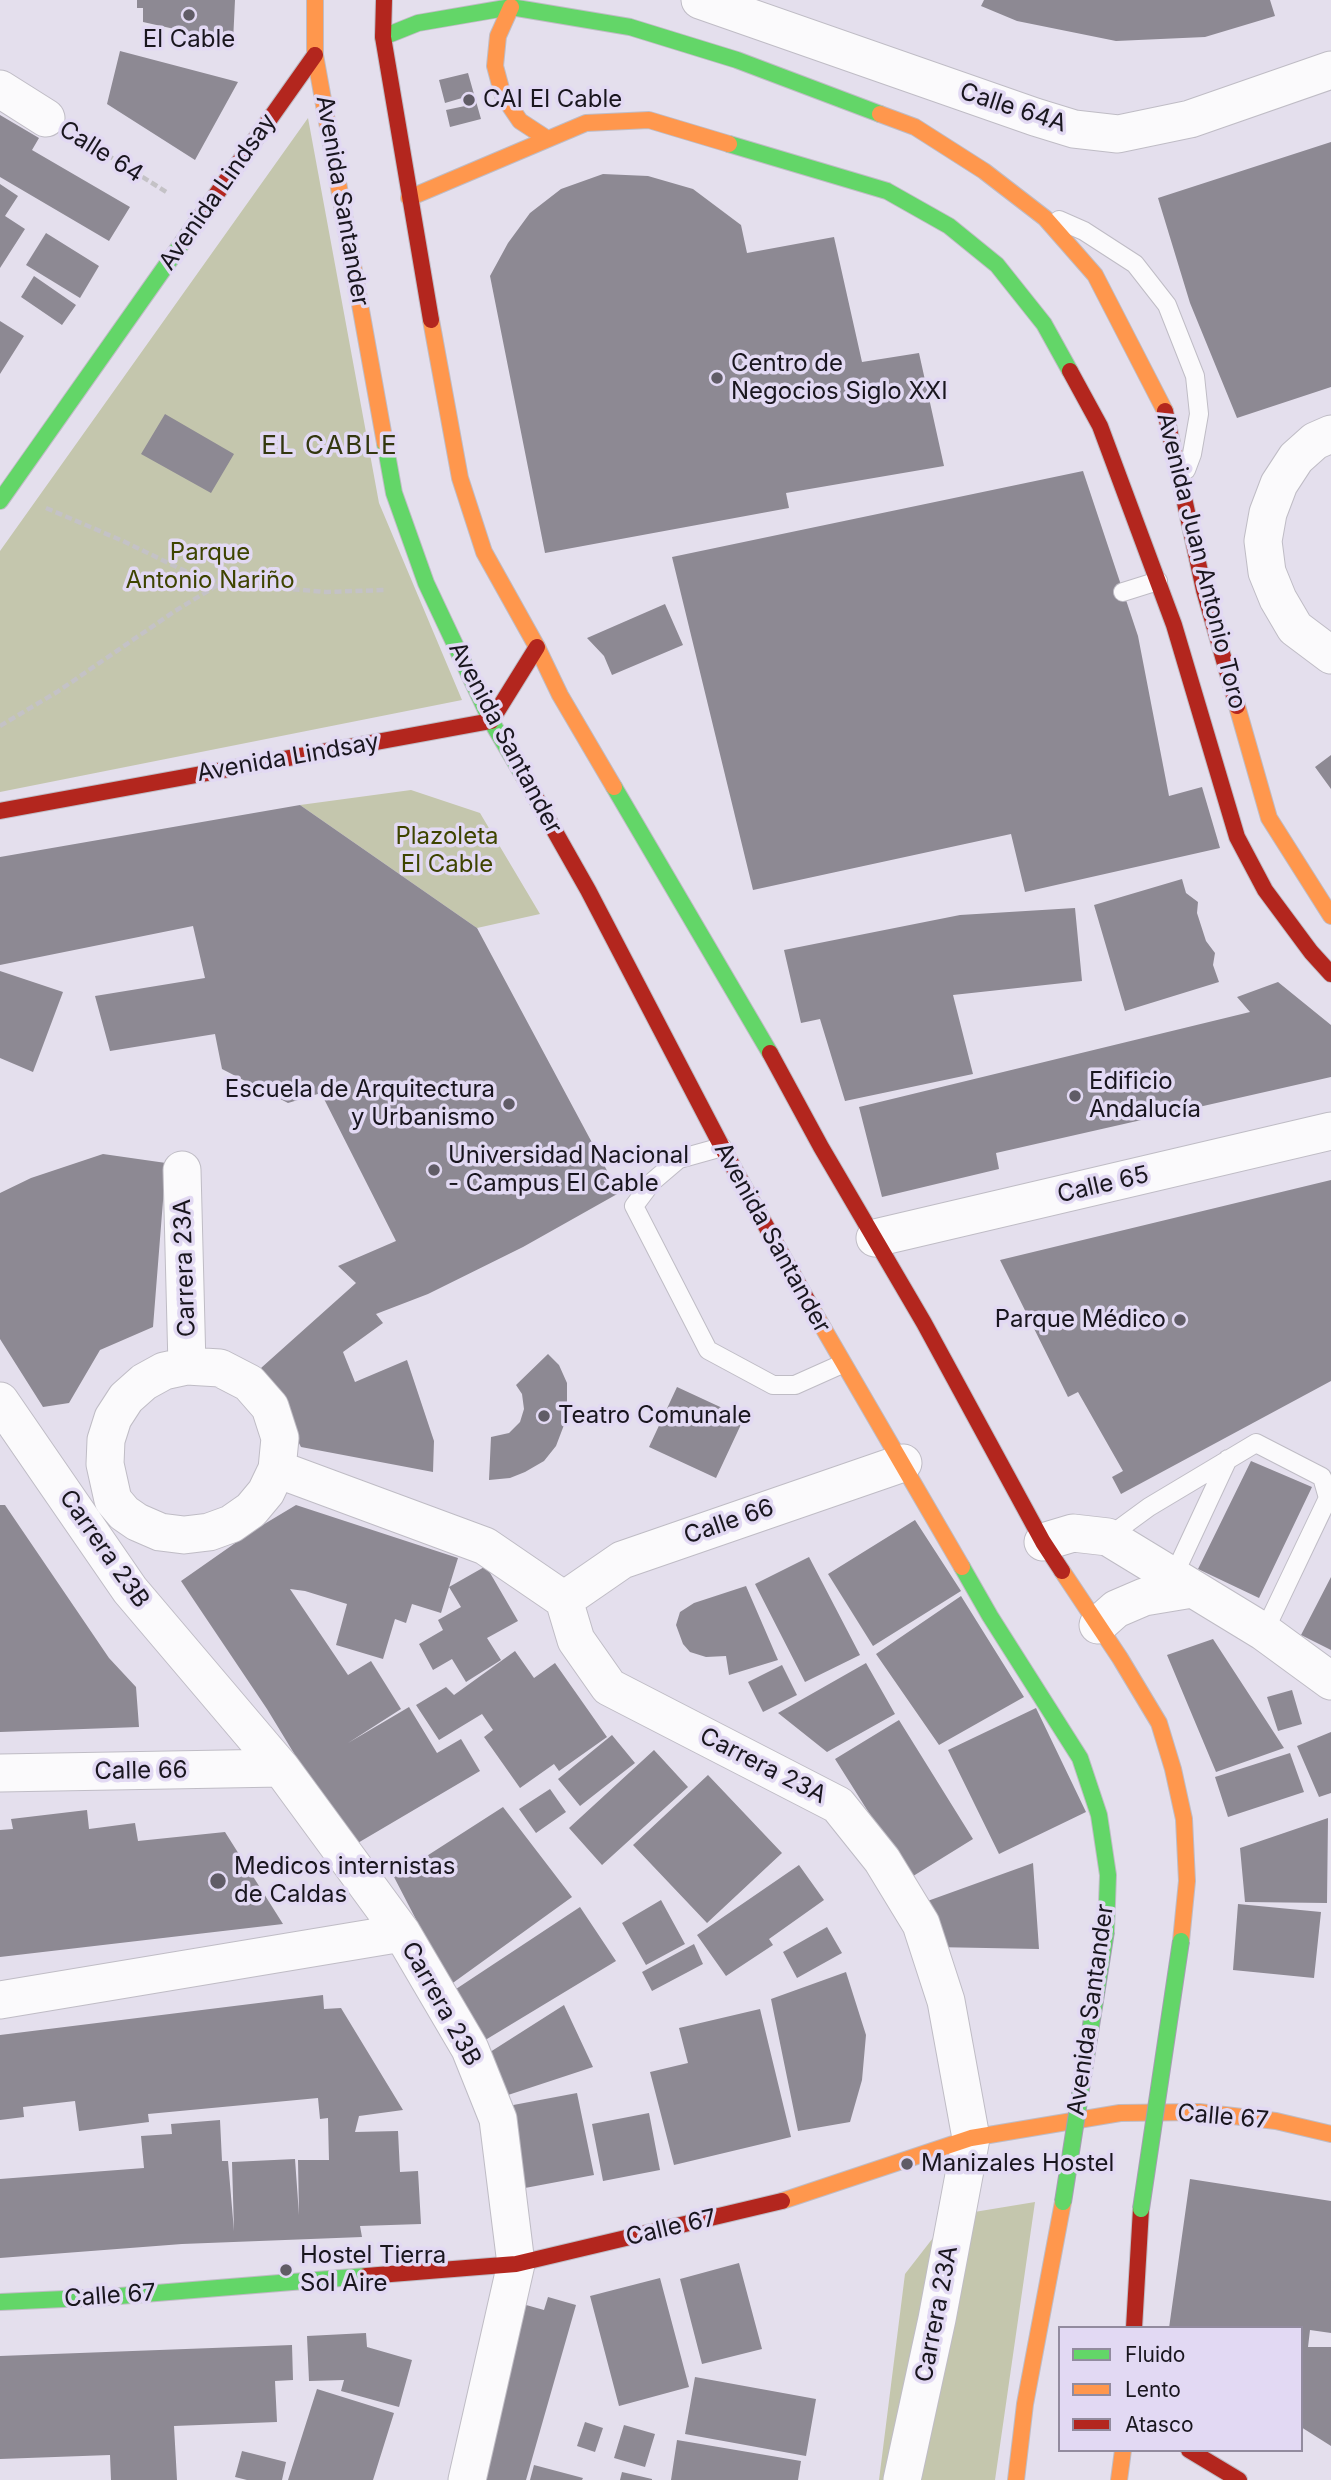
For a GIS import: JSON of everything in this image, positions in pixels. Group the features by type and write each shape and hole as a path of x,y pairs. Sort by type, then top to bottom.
{"main road":[{"name":"Avenida Santander","path":"315,0 315,55 394,493 426,583 491,721 588,890 722,1147 842,1364 903,1463 990,1616 1080,1758 1099,1815 1108,1875 1106,1931 1063,2203 1026,2404 1016,2480"},
{"path":"384,0 383,37 409,198 460,478 484,552 537,647 560,695 875,1238 1043,1542 1159,1723 1184,1819 1187,1881 1181,1941 1141,2209 1134,2326"},
{"path":"511,7 498,36 495,66 503,96 520,121 546,138"},
{"name":"Avenida Juan Antonio Toro","path":"383,37 418,23 511,7 630,27 737,60 915,127 984,171 1045,218 1095,275 1164,407 1205,590 1269,818 1331,916"},
{"name":"Avenida Lindsay","path":"3,496 315,55"},
{"name":"Avenida Juan Antonio Toro","path":"409,198 586,123 649,120 887,191 948,226 997,265 1044,324 1100,426 1174,625 1237,837 1265,891 1331,974"},
{"path":"491,721 537,647"},
{"name":"Avenida Lindsay","path":"0,811 491,721"},
{"name":"Calle 67","path":"0,2302 107,2297 516,2264 773,2204 971,2138 1120,2113 1199,2112 1276,2121 1331,2134"},
{"path":"1119,2480 1123,2452"},
{"path":"1192,2452 1239,2480"}],"street":[{"name":"Calle 64A","path":"700,0 1035,117 1074,129 1118,134 1190,119 1331,70"},
{"name":"Calle 64","path":"0,89 46,118"},
{"path":"1331,434 1315,441 1296,458 1279,484 1268,513 1264,541 1267,572 1278,599 1295,628 1331,654"},
{"name":"Calle 65","path":"875,1238 1331,1131"},
{"name":"Carrera 23A","path":"182,1170 187,1366"},
{"path":"187,1366 220,1368 249,1383 270,1407 280,1438 277,1469 266,1492 251,1510 231,1524 209,1532 184,1535 160,1532 124,1513 114,1500 105,1464 106,1440 113,1418 126,1398 144,1382 164,1371 187,1366"},
{"name":"Carrera 23B","path":"0,1401 130,1590 281,1768 402,1933 470,2049 498,2119 516,2264 467,2480"},
{"name":"Calle 66","path":"564,1600 622,1560 903,1463"},
{"path":"55,1479 76,1475 105,1464"},
{"path":"277,1469 485,1546 564,1600"},
{"path":"114,1567 137,1522"},
{"path":"1043,1542 1073,1533 1108,1537 1264,1632 1331,1681"},
{"path":"1098,1625 1116,1609 1182,1583"},
{"name":"Carrera 23A","path":"564,1600 576,1640 609,1687 838,1805 882,1860 921,1924 946,2001 971,2138 937,2319 902,2480"},
{"name":"Calle 66","path":"0,1773 281,1768"},
{"path":"0,2000 402,1933"}],"lane":[{"path":"1033,209 1084,231 1135,264 1167,305 1195,376 1199,414 1192,454 1181,482"},
{"path":"1123,592 1158,581"},
{"path":"722,1147 679,1160 652,1182 634,1206 708,1350 773,1385 795,1385 842,1364"},
{"path":"1108,1537 1149,1507 1256,1443 1322,1477 1328,1498 1264,1632"},
{"path":"1182,1583 1228,1459"}],"path":[{"name":"Calle 64","path":"46,118 203,214"},
{"path":"3,496 122,541 187,572 221,583 326,592 397,590 426,583"},
{"path":"0,726 57,692 175,611 221,583"}],"green space":[{"name":"Parque Antonio Nariño","path":"308,118 379,503 462,700 0,792 0,551"},
{"name":"Plazoleta El Cable","path":"411,790 480,813 540,914 477,928 300,805"},
{"path":"1035,2202 995,2480 879,2480 905,2274 950,2216"}],"building":[{"name":"El Cable","path":"137,0 235,0 233,42 143,22 143,8 137,8"},
{"path":"984,0 1270,0 1275,16 1205,37 1116,41 1017,21 981,6"},
{"path":"120,51 238,82 195,160 107,104"},
{"name":"CAI El Cable","path":"468,73 481,119 450,127 446,110 465,106 462,98 445,103 439,80"},
{"path":"0,115 39,138 32,150 130,207 109,241 0,177"},
{"path":"1331,142 1331,387 1237,418 1190,303 1158,198"},
{"name":"Centro de Negocios Siglo XXI","path":"603,174 648,176 693,189 741,225 747,253 834,237 862,362 919,353 944,466 786,493 789,508 545,553 490,276 508,243 530,213 561,189"},
{"path":"0,184 18,196 5,216 25,229 0,268"},
{"path":"46,233 99,266 80,298 26,265"},
{"path":"34,276 76,305 62,325 21,297"},
{"path":"0,321 24,336 0,374"},
{"path":"165,414 234,454 211,493 141,454"},
{"path":"1083,471 1138,636 1169,796 1202,787 1220,848 1025,892 1011,834 753,890 672,557"},
{"path":"665,604 683,645 612,675 604,656 587,638"},
{"path":"1331,755 1331,789 1315,767"},
{"path":"300,805 477,928 619,1193 523,1247 428,1294 376,1314 383,1323 343,1352 355,1382 407,1360 434,1441 433,1472 301,1447 261,1368 356,1283 338,1266 396,1241 321,1093 288,1103 222,1069 215,1034 110,1051 95,996 205,978 193,926 0,965 0,857"},
{"path":"1182,879 1186,893 1198,902 1197,913 1206,941 1215,953 1213,965 1219,982 1125,1011 1094,905"},
{"path":"1075,908 1082,981 953,995 973,1074 845,1101 820,1019 801,1023 784,950 960,915"},
{"path":"0,971 63,992 33,1072 0,1058"},
{"name":"Edificio Andalucía","path":"1278,982 1331,1025 1331,1077 996,1153 999,1169 882,1197 859,1107 1250,1012 1237,997"},
{"path":"103,1154 166,1163 153,1327 100,1350 69,1403 43,1407 0,1339 0,1193 31,1178"},
{"name":"Parque Médico","path":"1331,1180 1331,1381 1121,1494 1112,1477 1123,1471 1078,1392 1068,1397 1000,1260"},
{"name":"Teatro Comunale","path":"548,1354 559,1365 567,1383 564,1425 556,1446 544,1461 525,1472 510,1478 489,1480 491,1437 509,1433 520,1422 524,1409 522,1394 516,1385"},
{"path":"677,1387 744,1418 716,1478 649,1447"},
{"path":"1251,1461 1312,1487 1259,1598 1198,1569"},
{"path":"0,1505 5,1505 109,1658 136,1687 139,1727 0,1732"},
{"path":"296,1505 458,1558 441,1613 412,1604 406,1623 395,1619 383,1659 336,1645 347,1604 290,1589 348,1675 371,1661 401,1709 348,1743 409,1707 437,1753 461,1739 480,1771 351,1847 267,1709 181,1581 251,1532"},
{"path":"915,1520 961,1591 873,1646 828,1574"},
{"path":"809,1557 860,1655 805,1682 755,1584"},
{"path":"486,1566 518,1621 487,1638 501,1660 466,1682 452,1659 433,1670 419,1644 443,1630 438,1620 461,1607 449,1587"},
{"path":"1331,1577 1331,1650 1301,1635"},
{"path":"746,1586 778,1660 729,1675 726,1656 706,1657 690,1652 683,1644 676,1625 680,1612 694,1603"},
{"path":"961,1596 1024,1697 939,1745 876,1654"},
{"path":"1213,1639 1284,1748 1216,1772 1167,1655"},
{"path":"515,1651 534,1678 555,1663 607,1737 559,1771 554,1764 520,1788 484,1737 493,1730 482,1714 439,1740 416,1705 446,1687 454,1695"},
{"path":"866,1663 895,1714 827,1752 778,1713"},
{"path":"782,1665 797,1695 763,1712 748,1682"},
{"path":"1292,1690 1302,1724 1278,1731 1267,1697"},
{"path":"1036,1708 1086,1812 999,1854 948,1750"},
{"path":"899,1720 973,1839 910,1878 835,1759"},
{"path":"1331,1732 1331,1793 1319,1797 1297,1746"},
{"path":"612,1735 635,1763 580,1806 558,1779"},
{"path":"654,1750 688,1787 602,1865 569,1828"},
{"path":"1290,1753 1304,1792 1228,1817 1215,1777"},
{"path":"708,1775 782,1853 707,1923 633,1845"},
{"path":"550,1789 566,1812 536,1833 519,1809"},
{"path":"503,1807 572,1897 450,1985 394,1877"},
{"path":"87,1810 89,1829 135,1823 138,1841 225,1832 283,1924 0,1957 0,1830 13,1829 11,1819"},
{"path":"1328,1818 1327,1903 1245,1902 1240,1848"},
{"path":"1033,1863 1039,1949 933,1947 922,1903"},
{"path":"799,1865 824,1900 769,1939 773,1945 726,1976 697,1935"},
{"path":"661,1900 685,1944 646,1965 622,1923"},
{"path":"1238,1904 1321,1912 1314,1978 1233,1970"},
{"path":"580,1907 616,1961 482,2042 453,1991"},
{"path":"827,1927 842,1953 797,1978 783,1952"},
{"path":"694,1944 703,1964 652,1991 642,1972"},
{"path":"846,1972 866,2035 862,2080 850,2122 798,2131 771,1999"},
{"path":"323,1995 324,2009 341,2008 403,2110 359,2116 355,2132 398,2131 400,2172 418,2171 421,2224 360,2226 362,2237 182,2244 0,2258 0,2179 144,2168 141,2136 172,2134 171,2124 220,2120 222,2161 228,2161 234,2231 232,2162 295,2159 299,2215 298,2160 329,2160 328,2118 320,2119 318,2098 148,2114 149,2122 79,2131 75,2101 23,2107 24,2117 0,2120 0,2035"},
{"path":"564,2005 593,2067 505,2096 487,2054"},
{"path":"760,2009 791,2137 674,2165 650,2072 688,2063 679,2028"},
{"path":"577,2093 594,2175 525,2188 508,2106"},
{"path":"649,2113 660,2170 603,2181 592,2124"},
{"path":"1190,2179 1331,2201 1331,2333 1310,2330 1308,2347 1331,2347 1331,2446 1303,2428 1303,2326 1169,2326"},
{"path":"739,2263 762,2349 702,2364 680,2279"},
{"path":"660,2278 689,2387 619,2406 590,2296"},
{"path":"548,2297 576,2305 526,2480 476,2480 519,2303 544,2310"},
{"path":"366,2333 367,2347 412,2360 399,2407 341,2391 344,2380 309,2381 307,2336"},
{"path":"292,2345 293,2380 275,2381 277,2422 174,2426 177,2480 111,2480 110,2455 0,2459 0,2356"},
{"path":"695,2377 816,2399 806,2456 685,2434"},
{"path":"317,2389 394,2413 373,2480 288,2480"},
{"path":"585,2422 603,2428 595,2452 577,2446"},
{"path":"624,2425 655,2434 645,2467 614,2458"},
{"path":"677,2440 801,2461 798,2480 671,2480"},
{"path":"242,2451 286,2462 282,2480 247,2480 235,2477"},
{"path":"534,2465 583,2478 530,2480"},
{"path":"622,2472 652,2479 652,2480 620,2480"}],"traffic: fast":[{"path":"383,37 418,23 511,7 630,27 737,60 880,114"},
{"path":"729,144 887,191 949,226 997,265 1044,324 1070,371"},
{"path":"0,501 201,216"},
{"path":"385,443 394,493 426,583 491,721 524,777"},
{"path":"614,787 770,1053"},
{"path":"962,1567 1080,1758 1099,1815 1108,1875 1106,1931"},
{"path":"1063,2202 1106,1931"},
{"path":"1141,2209 1181,1941"},
{"path":"0,2302 107,2297 366,2276"}],"traffic: slow":[{"path":"315,0 315,55 385,443"},
{"path":"511,7 498,36 495,66 503,96 520,121 546,138"},
{"path":"880,114 915,127 984,171 1045,218 1095,275 1165,411"},
{"path":"409,198 586,123 649,120 729,144"},
{"path":"431,320 460,478 484,552 537,647 560,695 614,787"},
{"path":"1237,706 1269,818 1331,916"},
{"path":"811,1307 962,1567"},
{"path":"1062,1571 1159,1723 1184,1819 1187,1881 1181,1941"},
{"path":"782,2201 971,2138 1120,2113 1199,2112 1276,2121 1331,2134"},
{"path":"1016,2480 1025,2404 1063,2202"},
{"path":"1119,2480 1123,2452"}],"traffic: jam":[{"path":"384,0 383,37 431,320"},
{"path":"201,216 315,55"},
{"path":"1070,371 1100,426 1174,625 1237,837 1265,890 1311,952 1331,974"},
{"path":"1165,411 1204,590 1237,706"},
{"path":"0,811 491,721 537,647"},
{"path":"524,777 588,890 722,1147 811,1307"},
{"path":"770,1053 821,1147 924,1323 1043,1542 1062,1571"},
{"path":"366,2276 516,2264 782,2201"},
{"path":"1134,2326 1141,2209"},
{"path":"1192,2452 1239,2480"}],"place":[{"name":"El Cable","path":"189,15"},
{"name":"CAI El Cable","path":"469,100"},
{"name":"Centro de Negocios Siglo XXI","path":"717,378"},
{"name":"Edificio Andalucía","path":"1075,1096"},
{"name":"Escuela de Arquitectura y Urbanismo","path":"509,1104"},
{"name":"Universidad Nacional - Campus El Cable","path":"434,1170"},
{"name":"Parque Médico","path":"1180,1320"},
{"name":"Teatro Comunale","path":"544,1416"},
{"name":"Medicos internistas de Caldas","path":"218,1881"},
{"name":"Manizales Hostel","path":"907,2164"},
{"name":"Hostel Tierra Sol Aire","path":"286,2270"}],"district":[{"name":"EL CABLE","path":"330,446"}]}
